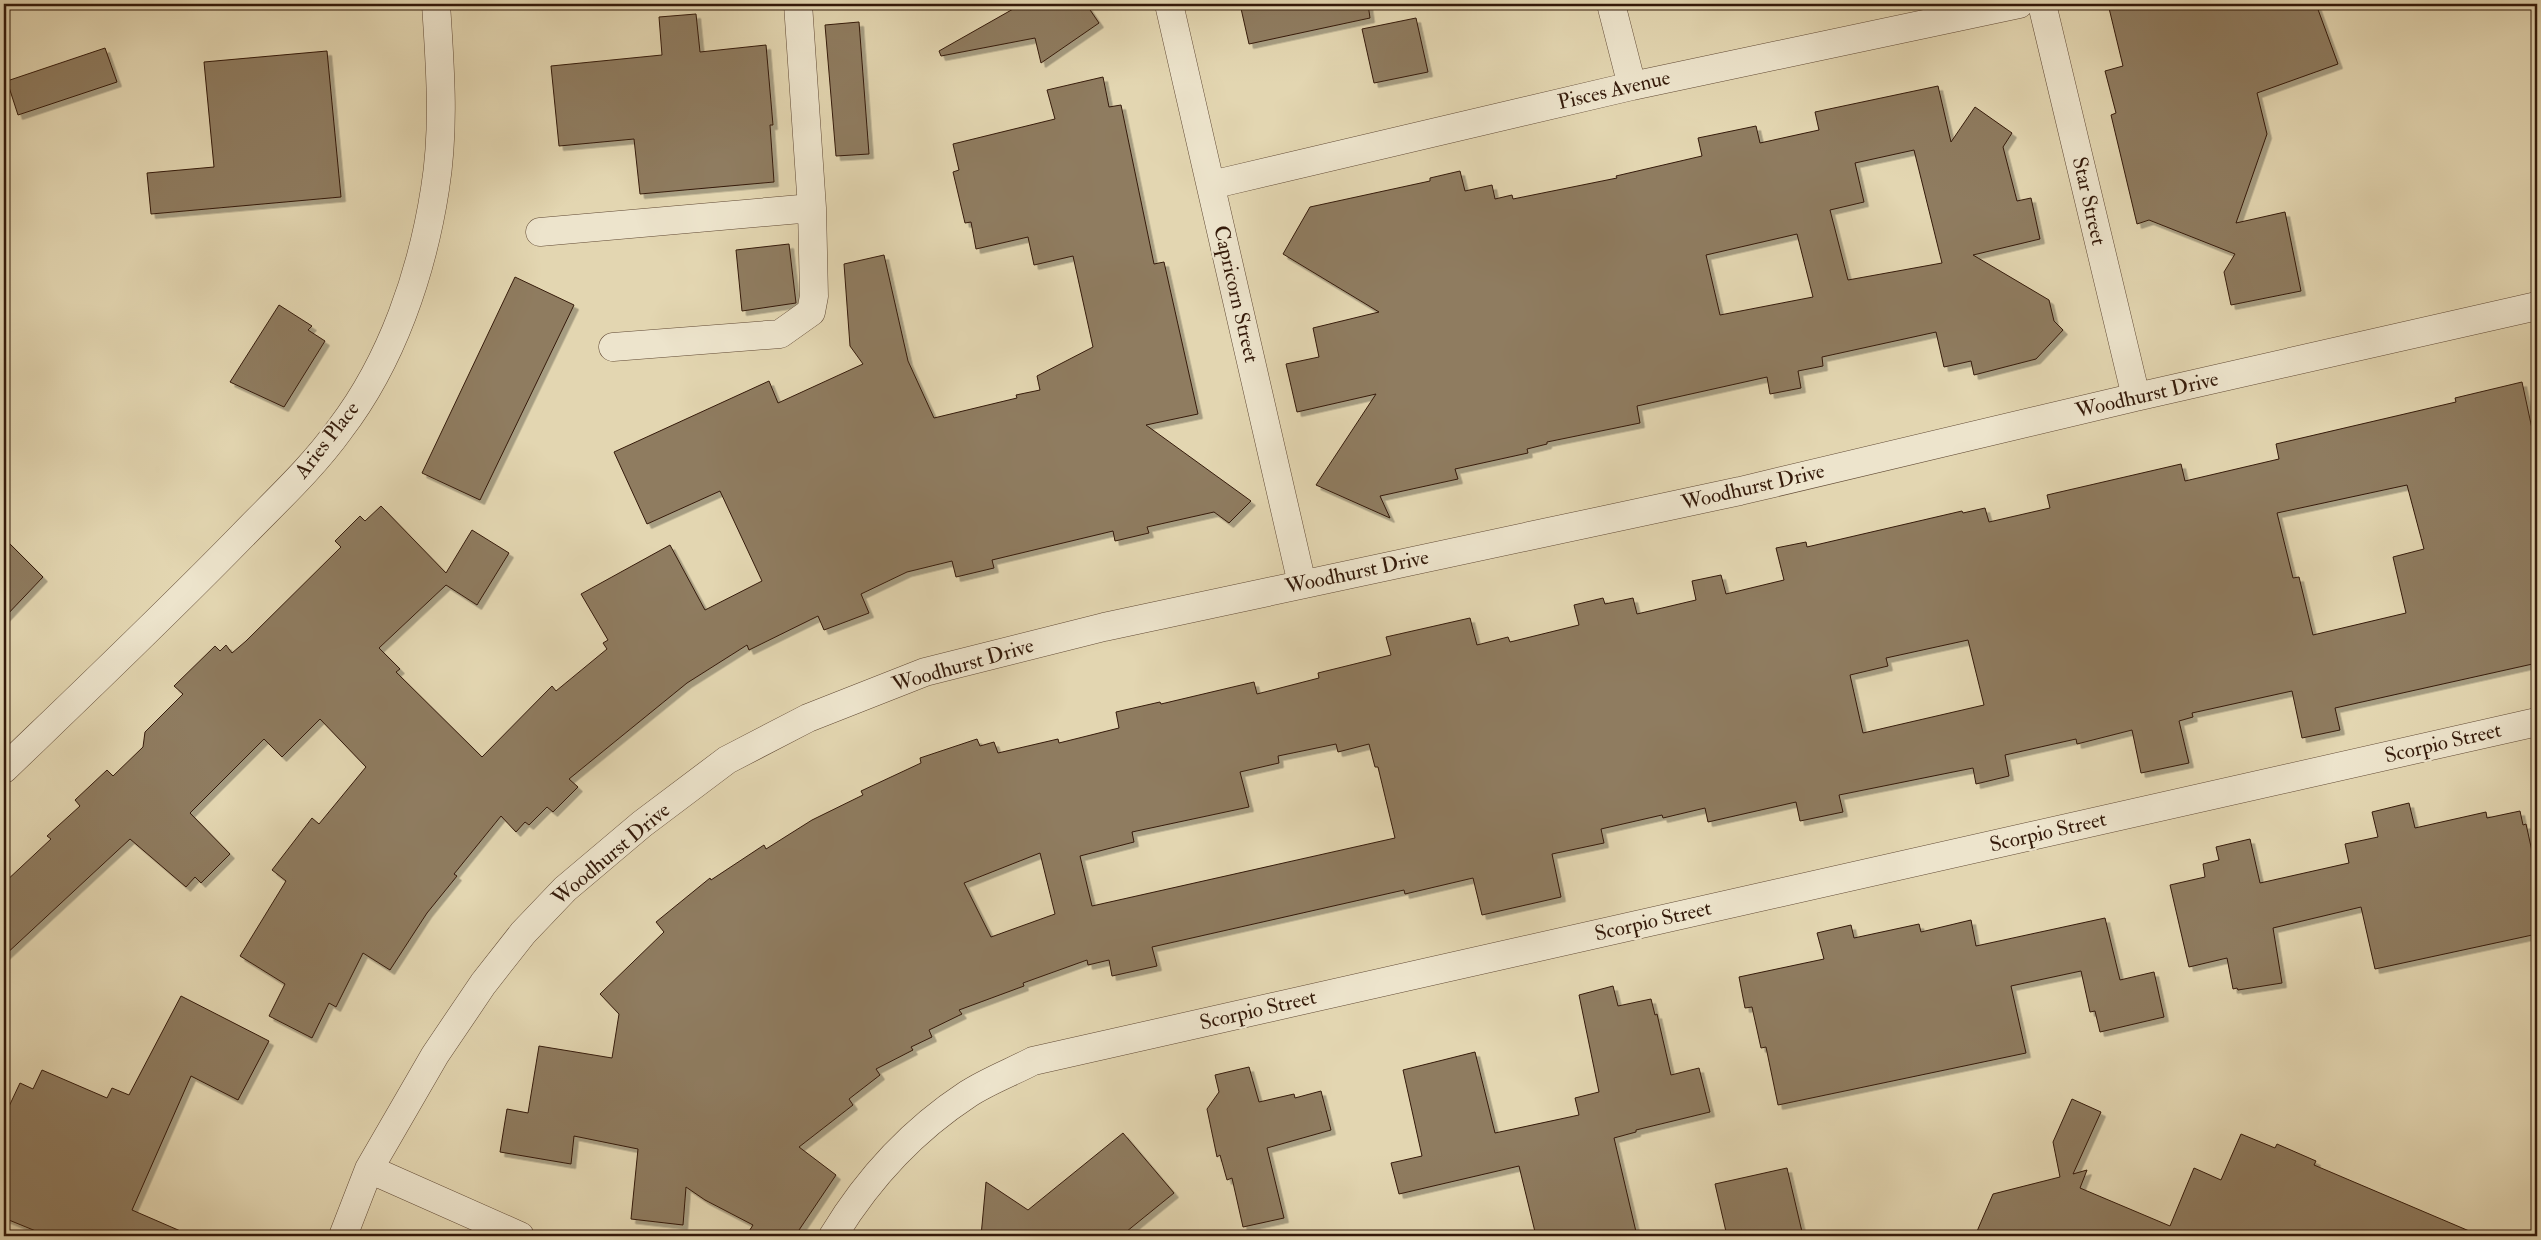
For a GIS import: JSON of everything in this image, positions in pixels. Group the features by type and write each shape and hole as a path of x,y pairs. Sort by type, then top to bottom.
{"street":[{"name":"Aries Place","path":"4,769 117,660 289,488 341,429 372,378 395,332 424,246 436,187 442,107 436,4"},
{"path":"613,347 780,334 811,312 814,296 812,208 798,4"},
{"name":"Capricorn Street","path":"1169,4 1302,584"},
{"path":"1611,4 1632,86"},
{"name":"Pisces Avenue","path":"1211,185 1632,86 2019,4"},
{"name":"Star Street","path":"2042,4 2136,397"},
{"path":"540,232 812,208"},
{"name":"Woodhurst Drive","path":"343,1236 369,1169 435,1055 483,984 523,933 565,889 642,824 727,760 808,718 925,672 1104,627 1740,491 2136,397 2537,306"},
{"name":"Scorpio Street","path":"833,1236 853,1203 903,1145 969,1094 1033,1061 2537,722"},
{"path":"369,1169 520,1236"}],"building":[{"path":"1022,4 1086,4 1099,23 1041,63 1035,38 941,56 939,51"},
{"path":"1240,4 1368,4 1370,18 1249,44"},
{"path":"2108,4 2316,4 2338,64 2257,93 2267,134 2236,223 2285,212 2301,291 2231,305 2224,272 2235,254 2149,220 2137,224 2111,115 2116,113 2105,71 2123,66"},
{"path":"696,14 700,52 766,45 773,125 770,125 774,182 640,194 634,139 559,146 551,66 662,55 659,17"},
{"path":"1416,18 1428,72 1374,83 1362,29"},
{"path":"859,22 869,154 836,156 825,25"},
{"path":"105,48 117,82 18,115 7,81"},
{"path":"327,51 341,197 151,214 147,173 214,167 204,62"},
{"path":"1103,77 1109,107 1121,105 1154,264 1164,262 1198,414 1146,425 1251,501 1229,523 1214,512 1147,527 1149,533 1115,541 1113,531 992,560 994,568 956,577 952,561 907,572 861,594 869,613 824,630 818,616 749,650 747,645 687,683 569,779 578,787 553,812 547,807 529,825 525,822 516,832 501,816 454,874 457,876 427,913 390,970 363,953 336,1007 329,1003 312,1038 269,1016 285,984 240,956 286,881 272,870 312,818 319,824 366,767 320,719 282,757 264,739 190,813 230,854 201,883 195,877 186,887 130,839 4,956 4,883 51,839 47,836 80,806 75,800 107,770 113,776 143,747 145,732 183,694 174,686 215,646 220,651 226,645 232,653 246,641 341,547 335,541 360,516 365,521 381,506 446,573 472,530 509,553 477,605 446,585 379,648 400,669 396,672 482,757 552,686 556,691 607,649 603,643 608,640 581,594 670,545 705,610 762,581 720,491 647,524 614,452 769,381 778,403 863,364 850,346 844,264 884,255 908,361 934,418 1017,398 1016,395 1040,390 1037,376 1093,347 1073,256 1034,265 1028,237 976,249 971,222 965,223 953,172 959,170 953,144 1055,119 1047,90"},
{"path":"1938,86 1951,142 1975,107 2012,133 2003,147 2017,201 2031,198 2040,239 1973,255 2049,300 2054,321 2063,330 2036,359 1974,375 1971,361 1944,367 1936,332 1822,357 1823,366 1798,371 1801,388 1770,394 1767,377 1637,406 1640,423 1547,442 1547,444 1527,449 1528,453 1455,469 1458,479 1380,496 1390,518 1316,485 1376,394 1297,412 1286,364 1319,357 1313,328 1379,312 1283,254 1310,207 1430,181 1430,178 1460,171 1465,191 1492,185 1495,199 1512,195 1513,199 1617,178 1616,176 1702,156 1698,138 1756,126 1760,143 1819,130 1815,112","holes":["1914,150 1942,263 1848,280 1830,210 1864,202 1855,163","1797,234 1813,297 1720,315 1706,255"]},
{"path":"789,244 796,303 742,311 736,250"},
{"path":"515,277 574,305 480,500 422,473"},
{"path":"279,305 312,326 308,330 325,341 284,407 230,382"},
{"path":"2522,382 2537,452 2537,663 2335,708 2340,730 2302,738 2292,691 2192,713 2193,717 2179,721 2189,763 2141,773 2132,730 2077,744 2076,739 2005,755 2009,776 1976,784 1973,768 1839,795 1843,812 1800,821 1796,802 1708,822 1705,808 1663,818 1662,815 1601,829 1604,843 1552,854 1561,897 1482,915 1473,878 1405,894 1404,890 1152,947 1157,966 1112,976 1109,960 1088,965 1087,960 1023,983 1024,986 959,1010 962,1014 929,1030 932,1037 911,1047 913,1050 876,1069 880,1075 849,1099 853,1105 799,1147 836,1175 795,1236 746,1236 753,1225 705,1200 686,1187 683,1225 631,1219 638,1149 574,1136 571,1164 500,1152 507,1109 528,1113 539,1046 612,1058 619,1014 600,994 664,932 656,922 710,878 711,880 764,845 766,849 812,820 863,795 861,791 921,763 920,758 977,739 980,746 994,742 998,753 1058,739 1059,743 1119,728 1116,712 1160,702 1161,704 1254,682 1257,694 1319,678 1318,673 1391,655 1386,637 1470,618 1477,645 1508,637 1510,642 1579,625 1574,605 1603,598 1605,604 1633,598 1637,614 1696,600 1692,581 1721,575 1726,594 1784,580 1776,548 1806,542 1807,547 1962,511 1963,513 1985,508 1989,522 2050,508 2047,495 2181,464 2185,481 2279,459 2276,444 2456,402 2455,398","holes":["2407,485 2424,549 2393,557 2406,613 2313,635 2299,577 2293,578 2277,513","1968,640 1984,705 1863,733 1850,675 1888,666 1886,658","1336,744 1338,752 1369,744 1375,767 1378,767 1395,838 1092,906 1080,856 1134,842 1132,832 1249,807 1240,772 1279,763 1278,756","1040,853 1055,914 991,937 964,883"]},
{"path":"4,538 43,577 4,618"},
{"path":"2409,803 2415,828 2486,812 2487,818 2520,811 2523,825 2526,824 2537,874 2537,934 2375,969 2361,907 2273,928 2282,983 2238,990 2237,988 2233,989 2227,958 2189,967 2170,885 2205,877 2203,864 2219,860 2216,847 2250,839 2260,883 2349,863 2345,844 2378,837 2372,812"},
{"path":"2105,918 2120,980 2154,972 2164,1017 2100,1032 2095,1011 2090,1012 2081,971 2011,986 2026,1053 1778,1105 1766,1047 1761,1048 1752,1007 1745,1008 1739,977 1824,959 1817,933 1851,925 1854,938 1919,924 1921,932 1971,920 1976,946"},
{"path":"1613,986 1618,1006 1651,999 1655,1015 1657,1014 1671,1075 1699,1068 1710,1112 1636,1130 1636,1132 1614,1138 1637,1236 1536,1236 1519,1166 1399,1194 1391,1163 1422,1156 1403,1070 1475,1052 1495,1133 1579,1115 1575,1098 1599,1092 1579,995"},
{"path":"181,996 269,1041 238,1100 191,1076 132,1210 192,1236 48,1236 4,1218 4,1117 20,1083 33,1089 42,1070 107,1098 112,1088 129,1095"},
{"path":"1249,1067 1259,1102 1294,1094 1295,1098 1321,1091 1331,1130 1267,1148 1284,1218 1243,1227 1232,1178 1227,1180 1220,1155 1217,1157 1207,1109 1219,1092 1215,1075"},
{"path":"2072,1099 2101,1112 2073,1174 2087,1170 2080,1188 2170,1226 2194,1168 2221,1180 2241,1134 2275,1148 2277,1144 2316,1161 2314,1165 2481,1236 1975,1236 1993,1194 2060,1177 2053,1142"},
{"path":"1123,1133 1174,1193 1121,1236 981,1236 986,1182 1028,1210"},
{"path":"1787,1168 1803,1236 1727,1236 1715,1184"}]}
